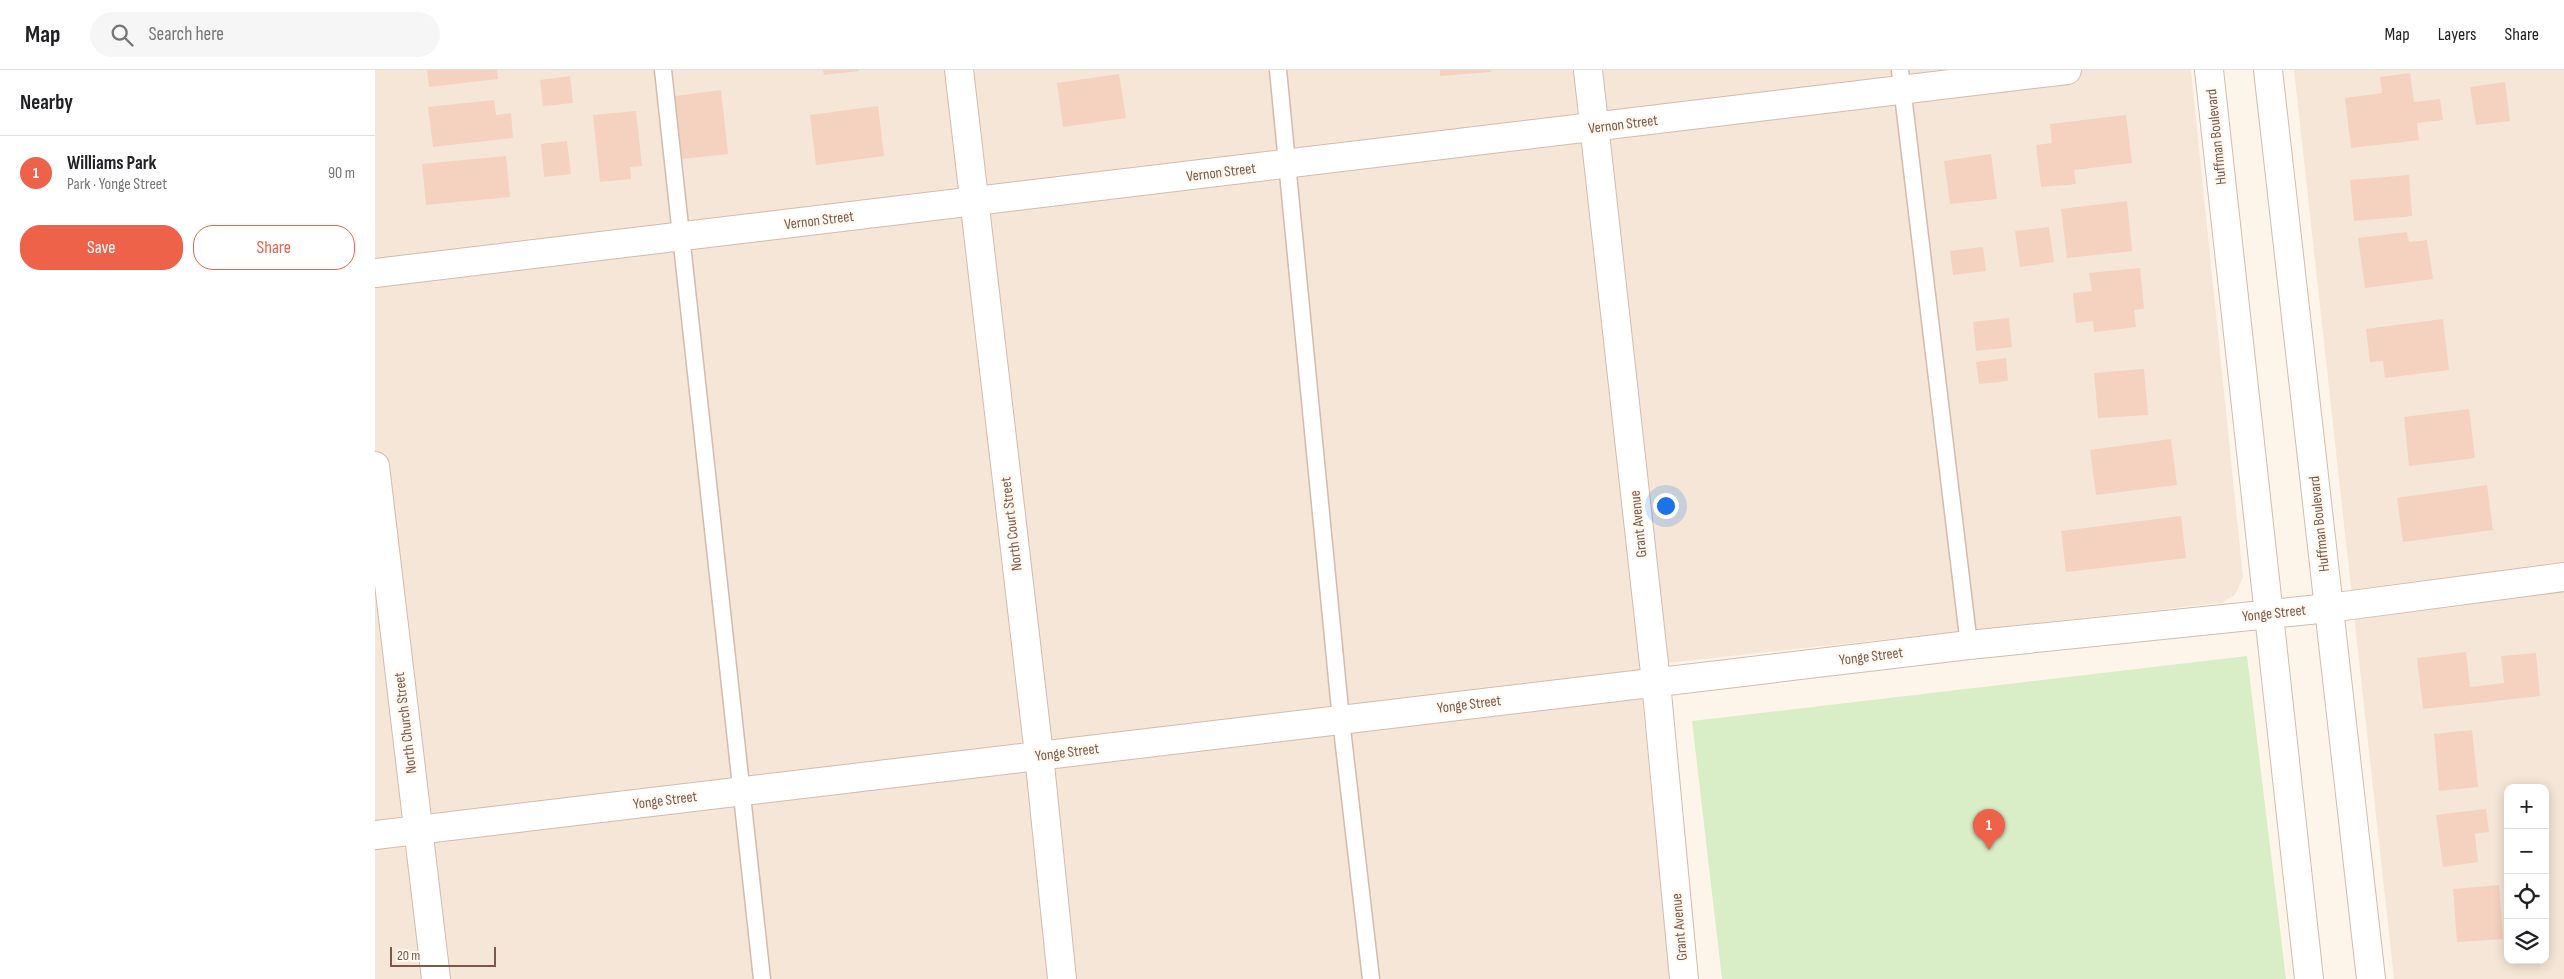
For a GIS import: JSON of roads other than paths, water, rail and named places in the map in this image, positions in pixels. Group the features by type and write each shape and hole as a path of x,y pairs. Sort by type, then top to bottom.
{"street":[{"name":"North Court Street","path":"959,70 1039,756 1062,979"},
{"name":"Grant Avenue","path":"1588,70 1656,682 1684,979"},
{"name":"Vernon Street","path":"375,274 1594,127 1901,80 2067,70"},
{"name":"Huffman Boulevard","path":"2209,70 2267,614 2309,979"},
{"name":"Huffman Boulevard","path":"2268,70 2371,979"},
{"name":"North Church Street","path":"375,466 436,979"},
{"name":"Yonge Street","path":"375,835 1969,645 2329,608 2564,577"}],"lane":[{"path":"663,70 762,979"},
{"path":"1279,70 1341,720 1371,979"},
{"path":"1901,80 1969,645"}],"place":[{"name":"Williams Park","path":"1989,850"}]}
